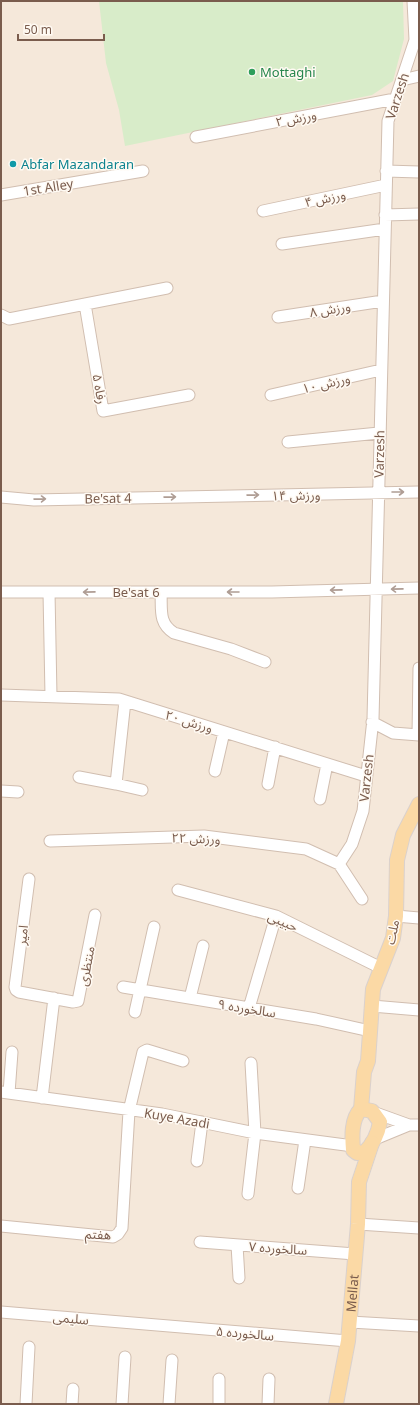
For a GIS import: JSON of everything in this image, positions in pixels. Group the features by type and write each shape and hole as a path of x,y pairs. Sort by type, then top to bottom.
{"main road":[{"name":"ملت","path":"359,1182 380,1122 368,1110 368,1061 373,989 393,938 396,916 397,860 403,835 419,804"},
{"path":"359,1182 353,1148 354,1126 356,1115 368,1110"},
{"path":"353,1148 357,1153 365,1152 373,1141"},
{"name":"Mellat","path":"340,1403 350,1322 358,1224 359,1182"}],"street":[{"name":"Varzesh","path":"339,864 352,844 363,811 372,722 388,121 415,40 413,1"},
{"path":"402,80 419,76"},
{"name":"ورزش ۲","path":"196,137 395,99"},
{"name":"1st Alley","path":"1,195 143,171"},
{"path":"386,172 419,172"},
{"name":"ورزش ۴","path":"263,211 386,185"},
{"path":"385,215 419,214"},
{"path":"282,244 385,229"},
{"path":"1,315 8,319 167,288"},
{"name":"ورزش ۸","path":"278,317 383,301"},
{"name":"رفاه ۵","path":"84,304 103,411 189,395"},
{"name":"ورزش ۱۰","path":"271,395 381,370"},
{"path":"288,442 379,433"},
{"name":"ورزش ۱۴","path":"214,496 419,492"},
{"name":"Be'sat 4","path":"1,497 34,500 214,496"},
{"name":"Be'sat 6","path":"1,592 272,592 419,588"},
{"path":"49,592 51,696"},
{"path":"161,592 163,623 174,633 231,649 265,662"},
{"path":"372,722 393,732 418,735 419,668"},
{"name":"ورزش ۲۰","path":"4,695 119,699 366,776"},
{"path":"116,784 125,701"},
{"path":"215,771 224,732"},
{"path":"268,784 275,747"},
{"path":"320,799 327,764"},
{"path":"79,778 142,790"},
{"path":"1,791 18,792"},
{"name":"ورزش ۲۲","path":"50,841 204,836 306,849 339,864"},
{"path":"339,864 362,899"},
{"name":"امیر","path":"16,990 29,879"},
{"name":"حبیبی","path":"178,890 276,916 381,968"},
{"name":"منتظری","path":"16,990 73,1002 78,1001 95,915"},
{"path":"249,1008 276,916"},
{"path":"396,916 419,918"},
{"path":"135,1012 154,927"},
{"path":"190,998 203,946"},
{"name":"سالخورده ۹","path":"123,987 249,1008 370,1031"},
{"path":"42,1098 54,998"},
{"path":"372,1006 419,1010"},
{"name":"هفتم","path":"1,1226 113,1237 118,1234 122,1228 129,1111 144,1052 147,1050 183,1061"},
{"path":"5,1093 12,1052"},
{"path":"248,1194 255,1133 251,1063"},
{"name":"Kuye Azadi","path":"5,1093 129,1111 162,1114 255,1133 353,1148"},
{"path":"368,1110 414,1125"},
{"path":"197,1161 202,1122"},
{"path":"373,1141 414,1125"},
{"path":"298,1188 305,1140"},
{"path":"358,1224 419,1228"},
{"name":"سالخورده ۷","path":"200,1242 355,1254"},
{"path":"237,1245 238,1278"},
{"name":"سلیمی","path":"1,1312 142,1324"},
{"path":"350,1322 419,1326"},
{"name":"سالخورده ۵","path":"142,1324 348,1341"},
{"path":"26,1404 29,1347"},
{"path":"122,1404 126,1357"},
{"path":"169,1404 172,1360"},
{"path":"268,1404 269,1379"},
{"path":"219,1380 219,1404"},
{"path":"72,1404 73,1389"}],"shaded area":[{"path":"1,1 419,1 419,1404 1,1404"}],"green space":[{"name":"Mottaghi","path":"99,1 403,1 404,39 393,81 372,95 125,146 119,110 106,63"}],"place":[{"name":"Mottaghi","path":"252,72"},
{"name":"Abfar Mazandaran","path":"13,164"}]}
